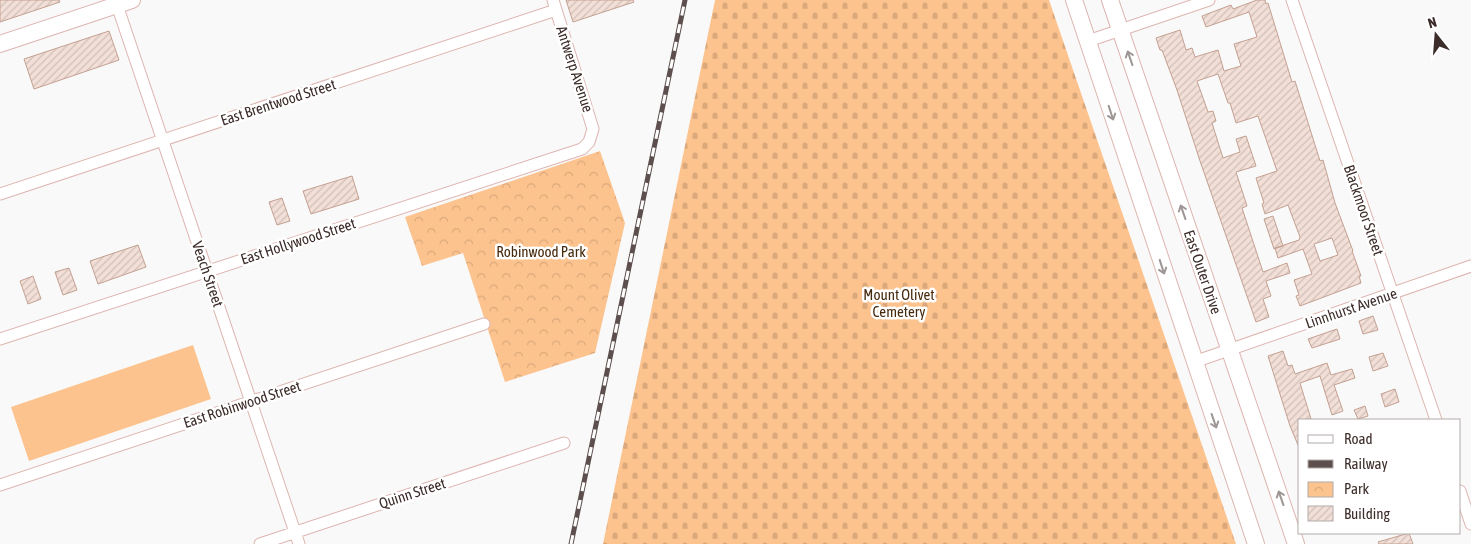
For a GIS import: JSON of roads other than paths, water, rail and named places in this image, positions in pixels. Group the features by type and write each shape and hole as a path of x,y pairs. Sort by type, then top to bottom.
{"main road":[{"path":"1074,0 1256,544"},
{"name":"East Outer Drive","path":"1110,0 1296,544"},
{"path":"0,44 125,2"}],"street":[{"path":"1088,41 1209,0"},
{"name":"Blackmoor Street","path":"1292,0 1436,419"},
{"name":"Veach Street","path":"125,2 163,140 298,544"},
{"name":"East Brentwood Street","path":"0,194 555,5"},
{"name":"Antwerp Avenue","path":"555,5 594,129 591,137"},
{"name":"East Hollywood Street","path":"0,339 582,150 591,137"},
{"name":"Linnhurst Avenue","path":"1194,362 1471,266"},
{"name":"East Robinwood Street","path":"0,485 484,324"},
{"name":"Quinn Street","path":"260,544 564,443"},
{"path":"1461,494 1471,524"}],"railway":[{"path":"571,544 685,0"}],"park label":[{"name":"Robinwood Park","path":"541,251"},
{"name":"Mount Olivet Cemetery","path":"899,302"}]}
